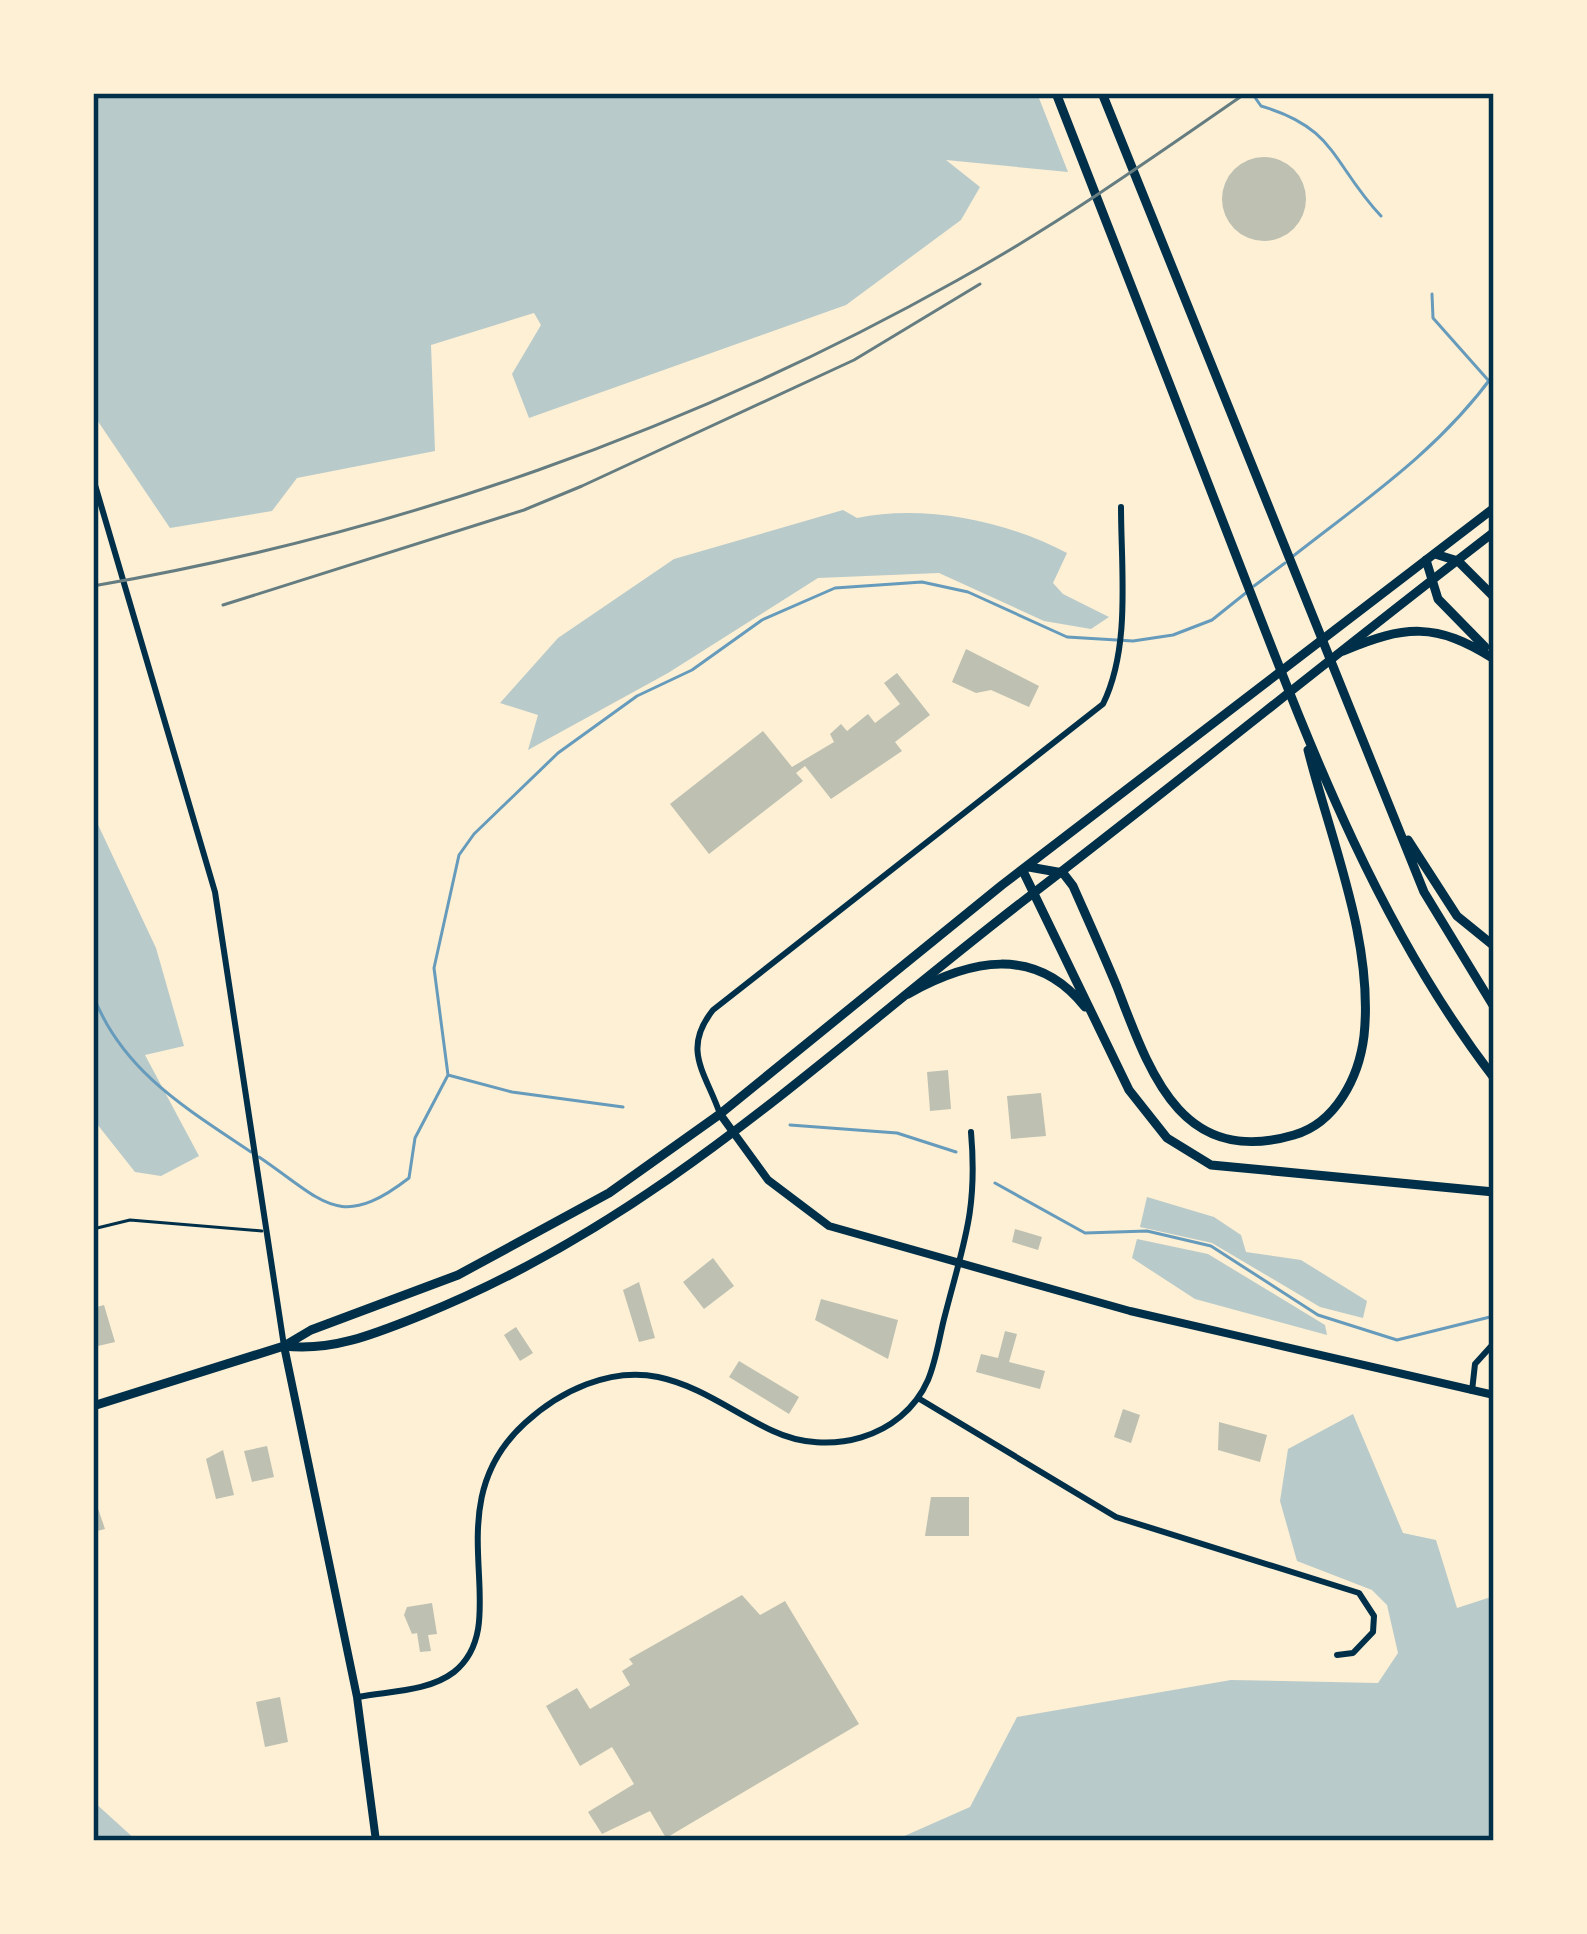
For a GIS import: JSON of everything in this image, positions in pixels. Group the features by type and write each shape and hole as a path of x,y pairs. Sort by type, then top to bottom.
{"main road":[{"path":"1056,93 1300,722 1406,951 1494,1078"},
{"path":"1102,93 1396,822 1435,912 1494,1007"},
{"path":"93,1406 284,1346 311,1330 458,1275 562,1223 720,1114 1026,869 1494,508"},
{"path":"284,1346 318,1351 508,1280 620,1216 733,1135 1494,532"},
{"path":"1431,557 1457,560 1494,597"},
{"path":"1431,557 1433,580 1446,609 1494,657"},
{"path":"1343,651 1383,634 1431,630 1462,638 1494,657"},
{"path":"1063,873 1163,1093 1178,1112 1221,1138 1269,1143 1320,1124 1348,1090 1364,1036 1356,931 1300,722"},
{"path":"1396,822 1457,916 1494,946"},
{"path":"1026,869 1063,873"},
{"path":"1026,869 1096,1022 1150,1122 1211,1166 1494,1192"},
{"path":"908,994 966,965 1014,963 1053,977 1096,1022"},
{"path":"720,1114 768,1180 813,1218 958,1265 1494,1396"},
{"path":"284,1346 357,1697 376,1841"}],"street":[{"path":"93,479 203,841 284,1346"},
{"path":"720,1114 694,1054 696,1039 713,1010 1103,704 1113,678 1121,604 1121,507"},
{"path":"357,1697 429,1684 467,1658 480,1625 474,1549 478,1504 492,1463 512,1436 560,1396 607,1378 656,1377 699,1390 773,1431 826,1443 875,1433 899,1420 929,1379 974,1214 971,1132"},
{"path":"1472,1391 1475,1364 1494,1343"},
{"path":"918,1398 1117,1517 1359,1594 1374,1616 1373,1632 1353,1653 1337,1655"}],"lane":[{"path":"93,1229 130,1220 264,1231"}],"shaded area":[{"path":"93,93 1037,93 1068,172 946,160 980,187 961,220 846,305 529,418 512,374 541,325 534,313 431,345 435,451 297,478 272,511 170,528 93,414"},
{"path":"843,510 857,518 910,513 965,518 1043,542 1067,553 1053,583 1063,594 1109,617 1091,629 1044,621 939,573 818,578 668,673 528,750 538,715 500,703 558,638 674,559"},
{"path":"93,814 156,948 184,1046 145,1055 199,1156 161,1176 135,1172 93,1119"},
{"path":"1147,1197 1214,1217 1241,1235 1246,1252 1301,1260 1367,1301 1363,1318 1320,1307 1212,1243 1140,1227"},
{"path":"1137,1239 1208,1254 1325,1325 1327,1335 1195,1299 1132,1258"},
{"path":"1353,1414 1403,1533 1436,1540 1457,1608 1494,1596 1494,1841 893,1841 970,1807 1017,1717 1231,1680 1378,1683 1398,1653 1387,1605 1372,1590 1297,1561 1280,1501 1288,1449"},
{"path":"93,1801 137,1841 93,1841"}],"building":[{"path":"1264,157 1294,169 1306,199 1294,229 1264,241 1234,229 1222,199 1234,169"},
{"path":"966,649 1039,686 1029,707 991,690 976,693 952,682"},
{"path":"897,673 930,715 895,742 902,751 831,799 805,766 796,773 803,781 709,854 670,804 763,731 792,767 834,742 830,734 841,724 847,731 868,714 875,723 900,704 884,683"},
{"path":"948,1070 951,1109 930,1111 927,1072"},
{"path":"1041,1093 1046,1136 1011,1139 1007,1096"},
{"path":"1015,1229 1042,1237 1038,1250 1012,1242"},
{"path":"713,1258 734,1286 704,1309 683,1282"},
{"path":"639,1282 655,1338 639,1342 623,1290"},
{"path":"821,1299 898,1320 888,1359 815,1320"},
{"path":"104,1305 115,1342 98,1346 93,1308"},
{"path":"516,1327 533,1353 520,1361 504,1335"},
{"path":"1005,1331 1017,1334 1009,1362 1045,1371 1040,1389 976,1372 981,1354 998,1358"},
{"path":"739,1361 799,1397 789,1414 729,1377"},
{"path":"1123,1409 1140,1415 1131,1443 1114,1437"},
{"path":"1219,1422 1267,1435 1260,1462 1218,1450"},
{"path":"267,1446 274,1477 252,1482 244,1451"},
{"path":"223,1450 234,1495 216,1499 206,1459"},
{"path":"93,1494 105,1529 93,1532"},
{"path":"931,1497 969,1497 969,1536 925,1536"},
{"path":"742,1595 760,1615 785,1601 859,1724 666,1838 650,1811 602,1834 588,1812 634,1784 612,1747 580,1766 546,1706 577,1688 590,1709 630,1685 622,1671 633,1664 629,1659"},
{"path":"432,1603 437,1634 428,1635 431,1651 420,1652 417,1633 412,1634 404,1615 407,1607"},
{"path":"280,1697 288,1742 265,1747 256,1702"}],"waterway":[{"path":"1254,96 1261,106 1305,125 1319,137 1381,216"},
{"path":"1432,294 1433,318 1488,380"},
{"path":"1292,557 1425,450 1494,374"},
{"path":"1254,586 1285,563"},
{"path":"259,1157 317,1197 348,1207 365,1204 409,1178 415,1138 448,1075 434,968 459,855 474,834 558,753 637,696 692,670 762,620 835,588 922,582 968,592 1067,637 1133,641 1173,635 1212,620 1247,592"},
{"path":"93,995 105,1022 139,1067 251,1152"},
{"path":"448,1075 512,1092 623,1107"},
{"path":"790,1125 897,1133 956,1152"},
{"path":"995,1183 1085,1233 1147,1231 1211,1246 1318,1315 1397,1340 1494,1316"}],"railway":[{"path":"93,586 318,538 429,506 645,430 751,385 994,260 1246,93"},
{"path":"223,605 524,510 582,486 854,360 980,284"}]}
